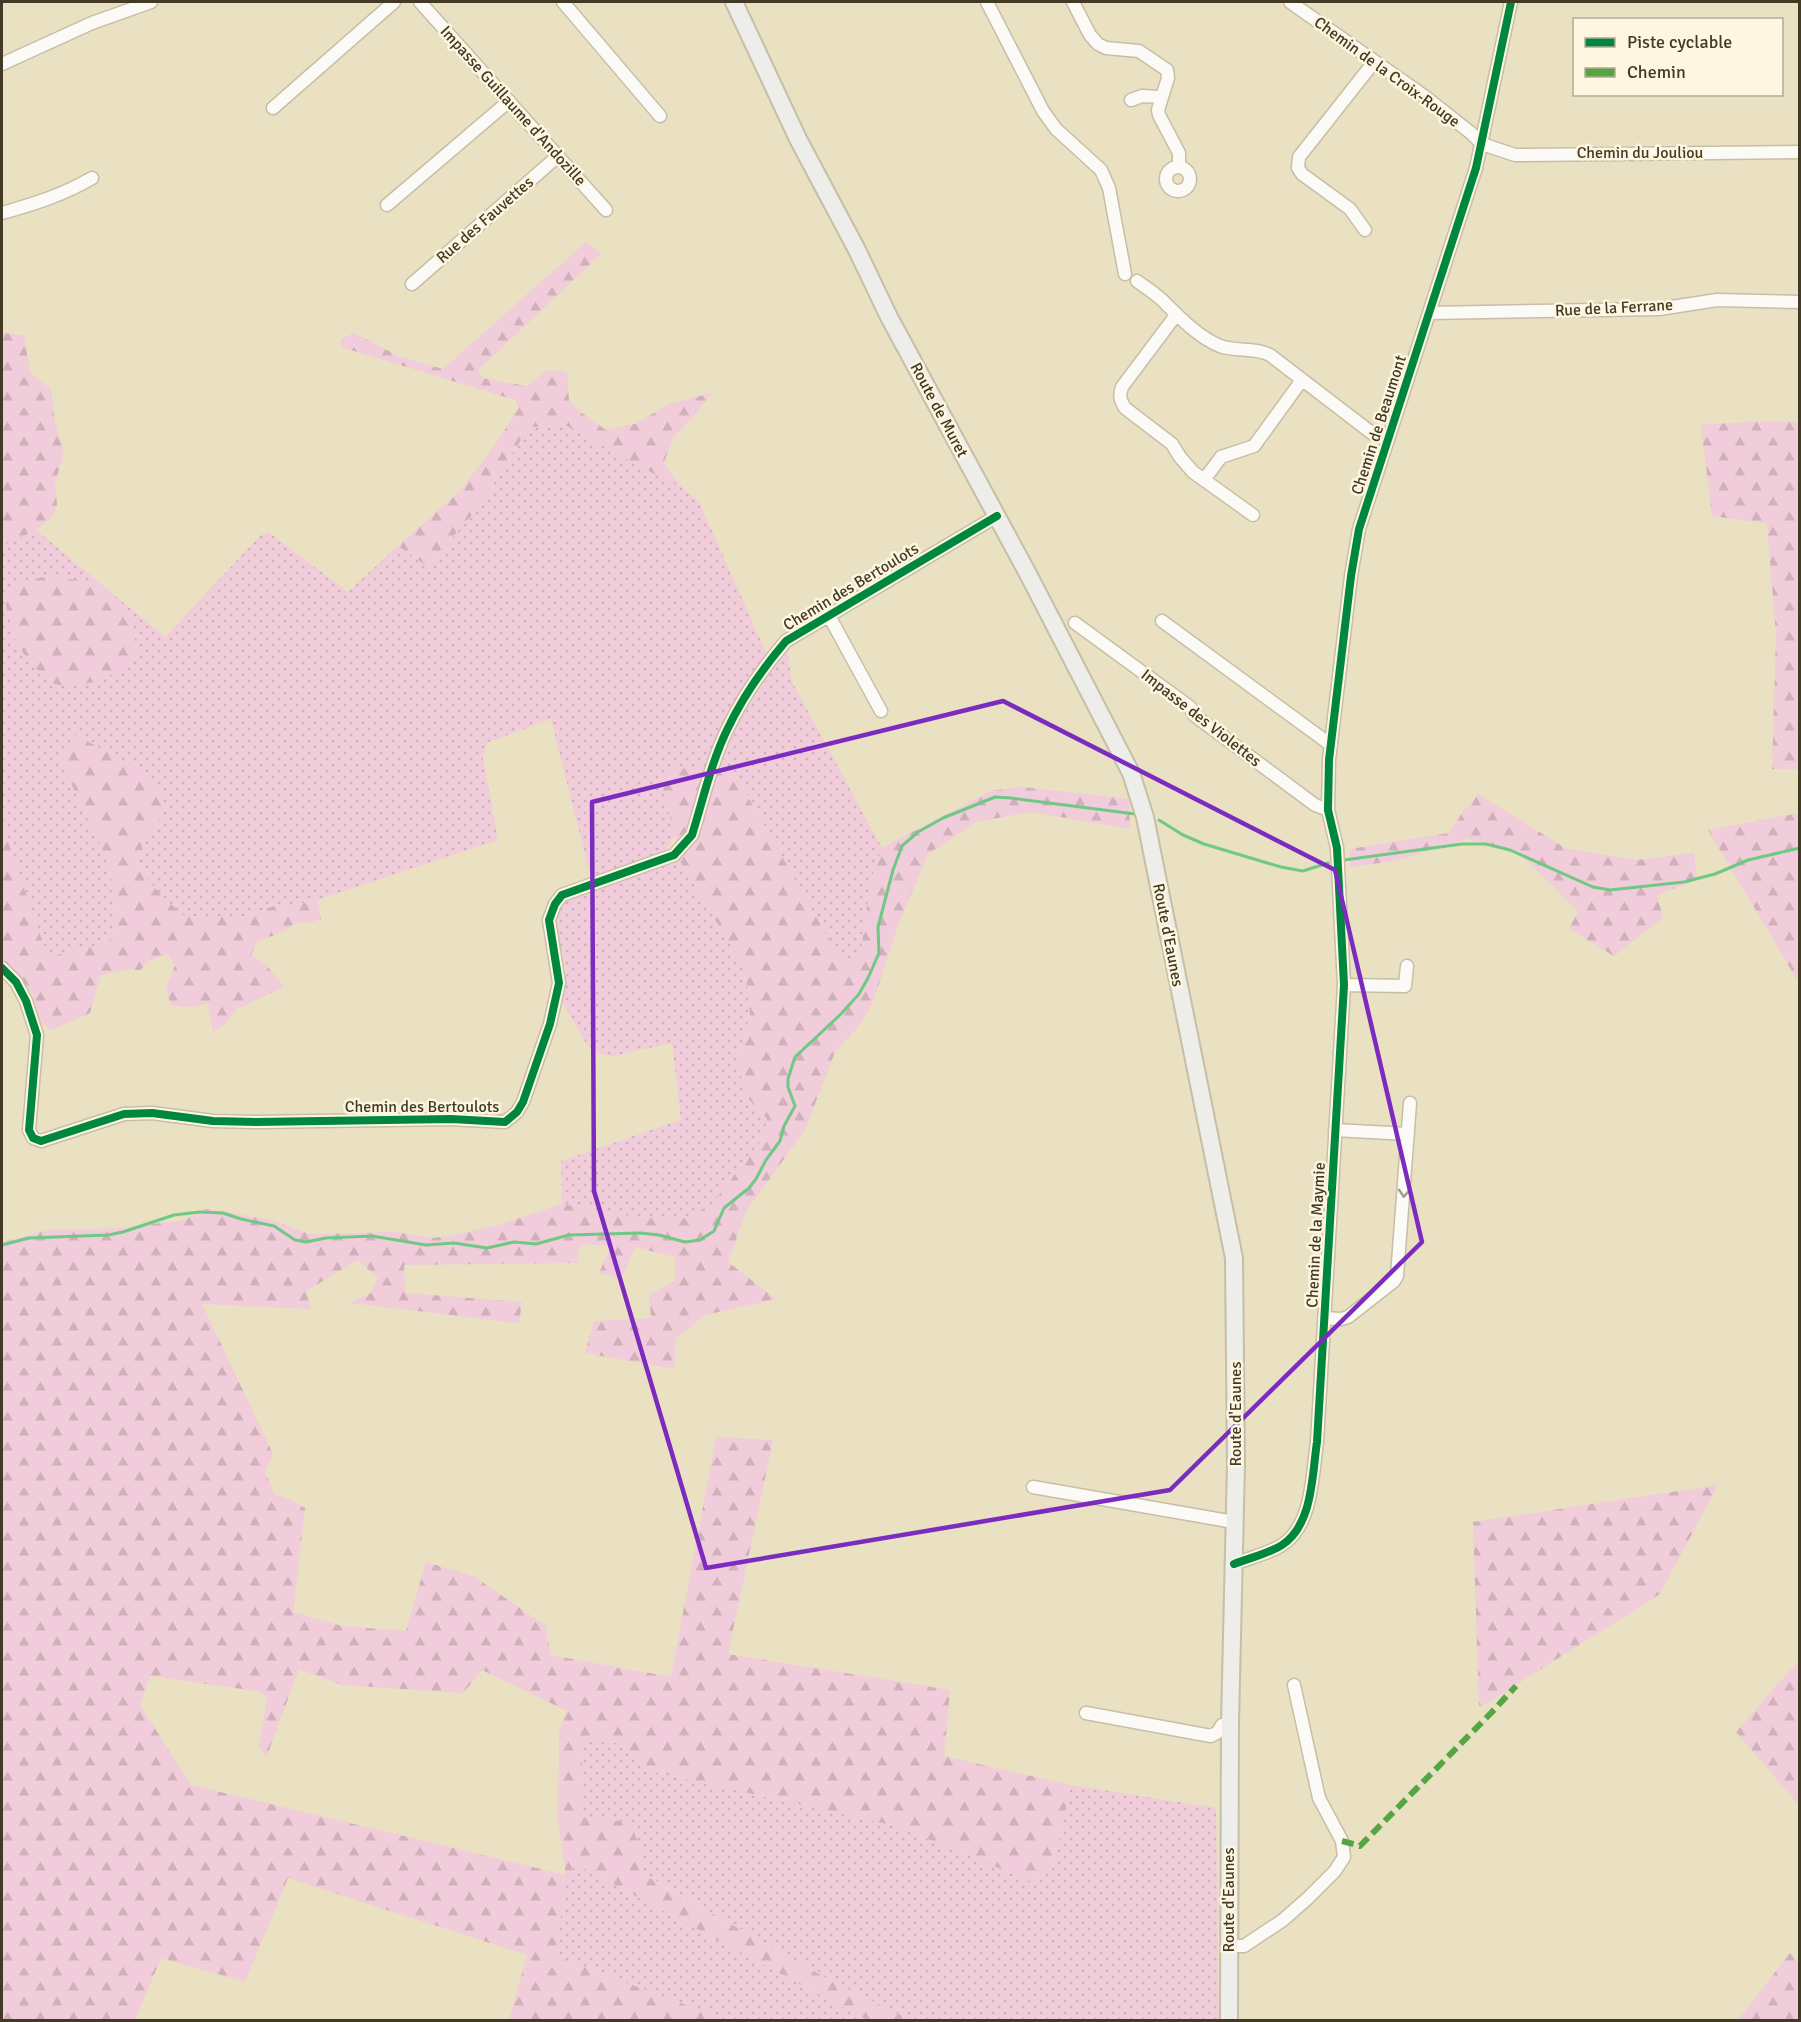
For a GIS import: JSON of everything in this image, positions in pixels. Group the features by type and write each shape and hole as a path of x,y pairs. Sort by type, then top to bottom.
{"main road":[{"name":"Route de Muret","path":"734,2 798,139 1131,773 1145,817"},
{"name":"Route d'Eaunes","path":"1145,817 1234,1258 1236,1372 1230,1723 1229,2020"}],"street":[{"path":"2,64 92,23 151,2"},
{"path":"273,108 394,2"},
{"name":"Impasse Guillaume d'Andozille","path":"420,2 606,210"},
{"path":"563,2 660,116"},
{"path":"987,2 1042,111 1056,129 1101,170 1109,188 1125,274"},
{"path":"1073,2 1090,35 1098,44 1106,48 1139,51 1167,70 1168,78 1158,106 1159,115 1179,153 1179,167"},
{"name":"Chemin de la Croix-Rouge","path":"1290,2 1471,132 1482,144"},
{"name":"Chemin de Beaumont","path":"1338,865 1337,848 1328,810 1331,745 1351,576 1359,529 1476,168 1511,2"},
{"path":"1365,230 1350,209 1302,174 1298,168 1299,157 1374,62"},
{"path":"1131,100 1142,96 1161,97"},
{"path":"387,204 509,101"},
{"name":"Chemin du Jouliou","path":"1482,144 1515,155 1800,152"},
{"name":"Rue des Fauvettes","path":"412,284 558,156"},
{"path":"2,213 42,202 92,178"},
{"path":"1137,281 1176,315 1219,345 1264,352 1373,434 1389,437"},
{"name":"Rue de la Ferrane","path":"1428,313 1659,309 1717,300 1800,302"},
{"path":"1176,315 1122,387 1119,394 1121,401 1125,408 1172,444 1186,465 1253,515"},
{"path":"1204,480 1224,455 1254,446 1302,380"},
{"name":"Chemin des Bertoulots","path":"2,968 16,982 26,1001 37,1035 29,1130 33,1138 41,1141 124,1114 152,1113 256,1122 451,1119 505,1122 518,1112 524,1102 553,1015 559,983 549,920 555,904 562,895 674,855 687,842 692,835 719,748 736,711 786,641 997,516"},
{"path":"828,616 882,711"},
{"path":"1162,621 1331,745"},
{"name":"Impasse des Violettes","path":"1075,623 1190,707 1194,716 1315,805 1328,810"},
{"name":"Chemin de la Maymie","path":"1234,1564 1281,1546 1295,1535 1306,1513 1317,1442 1344,985 1338,865"},
{"path":"1344,985 1405,986 1407,966"},
{"path":"1324,1318 1348,1317 1394,1281 1398,1270 1410,1103"},
{"path":"1335,1130 1408,1134"},
{"path":"1034,1486 1234,1522"},
{"path":"1229,1946 1244,1946 1283,1920 1308,1898 1335,1870 1344,1857 1342,1841 1319,1798 1294,1685"},
{"path":"1086,1713 1211,1736 1218,1732 1222,1725 1230,1723"}],"highlighted area":[{"path":"1003,701 1335,870 1422,1242 1170,1490 706,1568 594,1191 592,802"}],"green space":[{"path":"586,242 601,254 478,370 483,378 526,386 548,370 567,372 569,401 606,430 635,424 669,404 712,393 672,439 664,463 678,483 667,481 567,426 529,427 479,507 427,566 398,546 461,490 519,408 515,400 341,347 342,339 354,333 400,357 443,369"},
{"path":"2,333 24,335 30,373 51,389 55,423 64,453 55,483 57,505 53,516 36,530 2,546"},
{"path":"1799,422 1799,769 1772,769 1776,636 1767,523 1712,516 1701,425"},
{"path":"567,426 667,481 678,483 699,502 768,657 708,767 660,777 675,835 665,851 591,878 551,719 486,743 483,759 498,840 308,903 277,905 246,916 184,916 146,879 137,861 140,849 159,821 91,745 74,735 61,762 109,864 116,931 107,943 48,957 5,833 2,801 2,546 36,530 165,637 260,536 268,532 348,592 398,546 428,566 479,507 529,427"},
{"path":"53,576 97,584 115,600 132,624 140,652 120,671 94,682 67,687 52,683 32,665 15,641 5,601 12,587 25,580"},
{"path":"787,649 792,682 882,848 871,880 860,957 841,963 732,767 720,767 739,720"},
{"path":"74,734 140,770 164,796 159,821 137,854 137,866 161,895 184,916 246,916 277,905 308,903 318,899 321,919 296,923 284,931 257,942 251,955 267,966 284,987 237,1009 224,1025 213,1032 208,1003 193,1007 171,1006 166,988 175,965 167,954 151,960 140,970 123,970 101,975 90,1013 51,1030 41,1023 31,991 2,958 2,801 5,833 48,957 107,943 116,931 109,864 61,762"},
{"path":"731,767 842,962 860,957 871,880 882,848 990,791 1023,787 1129,799 1130,829 1031,812 976,822 928,854 899,923 873,1002 858,1027 835,1052 805,1130 746,1211 728,1262 776,1299 705,1315 676,1338 674,1369 585,1353 594,1321 651,1318 649,1295 675,1281 675,1257 635,1247 621,1279 599,1273 611,1246 581,1244 577,1263 404,1265 405,1293 522,1302 519,1323 350,1303 371,1293 378,1278 358,1260 306,1291 311,1309 202,1304 273,1454 265,1472 275,1495 305,1508 293,1612 342,1626 406,1631 426,1562 475,1577 546,1626 550,1655 671,1677 716,1437 773,1440 728,1654 950,1690 944,1756 1071,1785 1053,1868 1030,1881 896,1826 646,1770 618,1743 583,1741 580,1817 629,1822 643,1853 639,1872 835,1983 911,2020 867,2020 576,1864 567,1876 555,1956 721,2020 509,2020 527,1955 288,1878 245,1982 161,1958 135,2020 2,2020 2,1242 48,1230 122,1228 184,1220 206,1209 267,1219 311,1234 396,1232 432,1238 502,1224 562,1204 629,1216 678,1221 711,1205 763,1138 767,1119 745,1095 738,1058 750,1015 745,969 679,859 660,777 676,769","holes":["299,1669 342,1685 463,1693 482,1670 567,1711 559,1731 558,1821 566,1875 191,1785 140,1705 150,1676 256,1691 267,1696 259,1746 266,1758"]},
{"path":"1478,794 1565,848 1637,860 1694,853 1697,880 1657,895 1663,918 1614,956 1569,929 1578,911 1518,852 1468,839 1394,861 1350,867 1350,849 1449,833"},
{"path":"1800,813 1799,983 1708,830"},
{"path":"679,859 745,968 750,1015 738,1058 745,1094 767,1119 763,1138 711,1205 678,1221 629,1216 562,1204 561,1161 681,1120 672,1043 613,1056 602,1055 587,1045 562,1001 567,972 556,926 556,913 566,900"},
{"path":"1718,1485 1660,1594 1479,1708 1473,1522"},
{"path":"1799,1660 1799,1805 1736,1732"},
{"path":"583,1741 618,1743 646,1770 896,1826 1030,1881 1053,1868 1071,1785 1216,1808 1219,2020 911,2020 835,1983 639,1871 580,1817"},
{"path":"576,1864 867,2020 721,2020 555,1956 567,1876"},
{"path":"1790,1953 1799,1964 1799,2020 1738,2020"}],"waterway":[{"path":"2,1245 29,1238 108,1235 174,1215 200,1212 223,1213 274,1226 295,1240 306,1242 326,1238 372,1236 426,1245 454,1243 487,1248 514,1242 536,1244 569,1235 640,1233 685,1242 700,1240 714,1231 724,1208 749,1188 780,1141 784,1126 795,1106 788,1087 788,1079 795,1057 841,1014 859,994 868,978 879,953 878,927 893,870 902,846 918,832 943,818 995,797 1135,814"},
{"path":"1159,820 1183,835 1204,844 1281,867 1303,871 1328,863"},
{"path":"1344,860 1462,844 1486,844 1510,850 1593,887 1610,890 1684,882 1715,874 1748,860 1800,848"}],"marked path":[{"path":"1342,1841 1360,1846 1516,1686"}],"cycle path":[{"path":"1234,1564 1277,1548 1292,1536 1300,1525 1312,1484 1317,1442 1344,985 1337,848 1328,810 1329,760 1351,576 1359,529 1476,168 1511,2"},
{"path":"2,968 16,982 26,1001 37,1035 29,1130 33,1138 41,1141 124,1114 152,1113 213,1121 256,1122 451,1119 505,1122 517,1112 523,1102 550,1024 559,983 549,920 555,904 562,895 674,855 692,835 712,768 727,730 739,706 786,641 997,516"}]}
